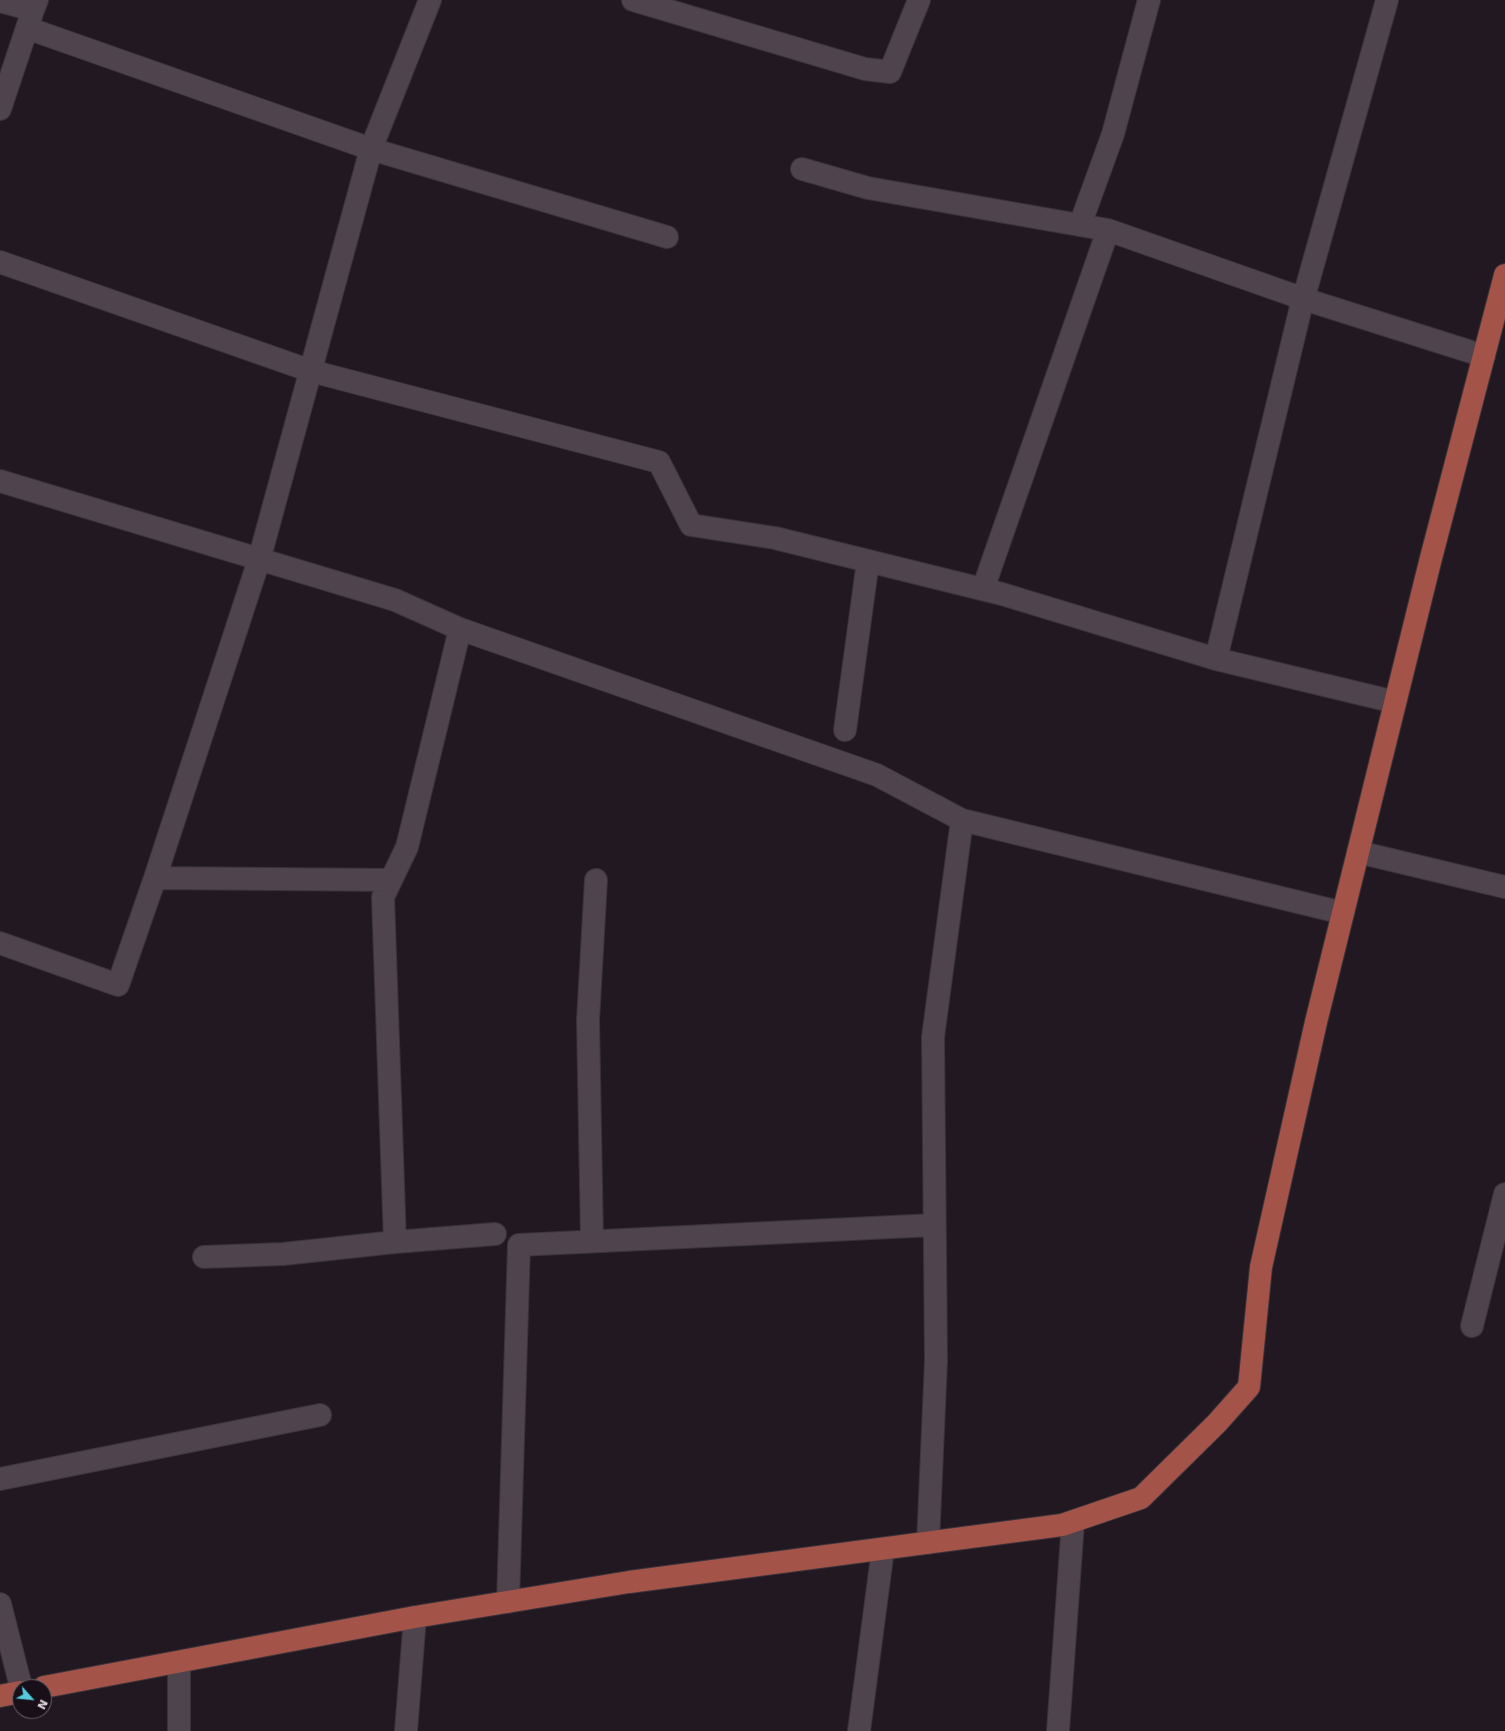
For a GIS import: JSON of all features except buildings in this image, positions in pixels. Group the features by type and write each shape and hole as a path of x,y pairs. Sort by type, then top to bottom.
{"main road":[{"path":"52,1686 415,1618 629,1582 1062,1525 1140,1498 1217,1423 1249,1387 1261,1267 1316,1022 1433,550 1505,275"},
{"path":"0,1696 12,1694"}],"street":[{"path":"0,943 118,985 155,878 259,560 371,150 430,0"},
{"path":"632,0 865,69 890,72 919,0"},
{"path":"1080,225 1113,134 1149,0"},
{"path":"1216,659 1304,298 1387,0"},
{"path":"0,1 371,150 667,236"},
{"path":"0,109 33,13"},
{"path":"802,170 868,188 1108,230 1304,298 1484,356"},
{"path":"983,589 1108,230"},
{"path":"0,262 311,371 659,462 691,525 775,538 983,589 1216,659 1395,702"},
{"path":"0,481 395,600 460,629 877,775 962,820 1343,913"},
{"path":"845,730 868,561"},
{"path":"395,1242 383,897 407,847 460,629"},
{"path":"928,1543 936,1362 933,1037 962,820"},
{"path":"1358,852 1505,887"},
{"path":"155,878 391,880"},
{"path":"592,1241 588,1020 596,880"},
{"path":"1472,1326 1505,1194"},
{"path":"508,1602 519,1245 934,1225"},
{"path":"204,1257 283,1254 395,1242 495,1234"},
{"path":"0,1479 320,1415"},
{"path":"1058,1731 1073,1522"},
{"path":"859,1731 883,1549"},
{"path":"0,1604 19,1679"},
{"path":"406,1731 415,1618"},
{"path":"178,1662 179,1731"}]}
